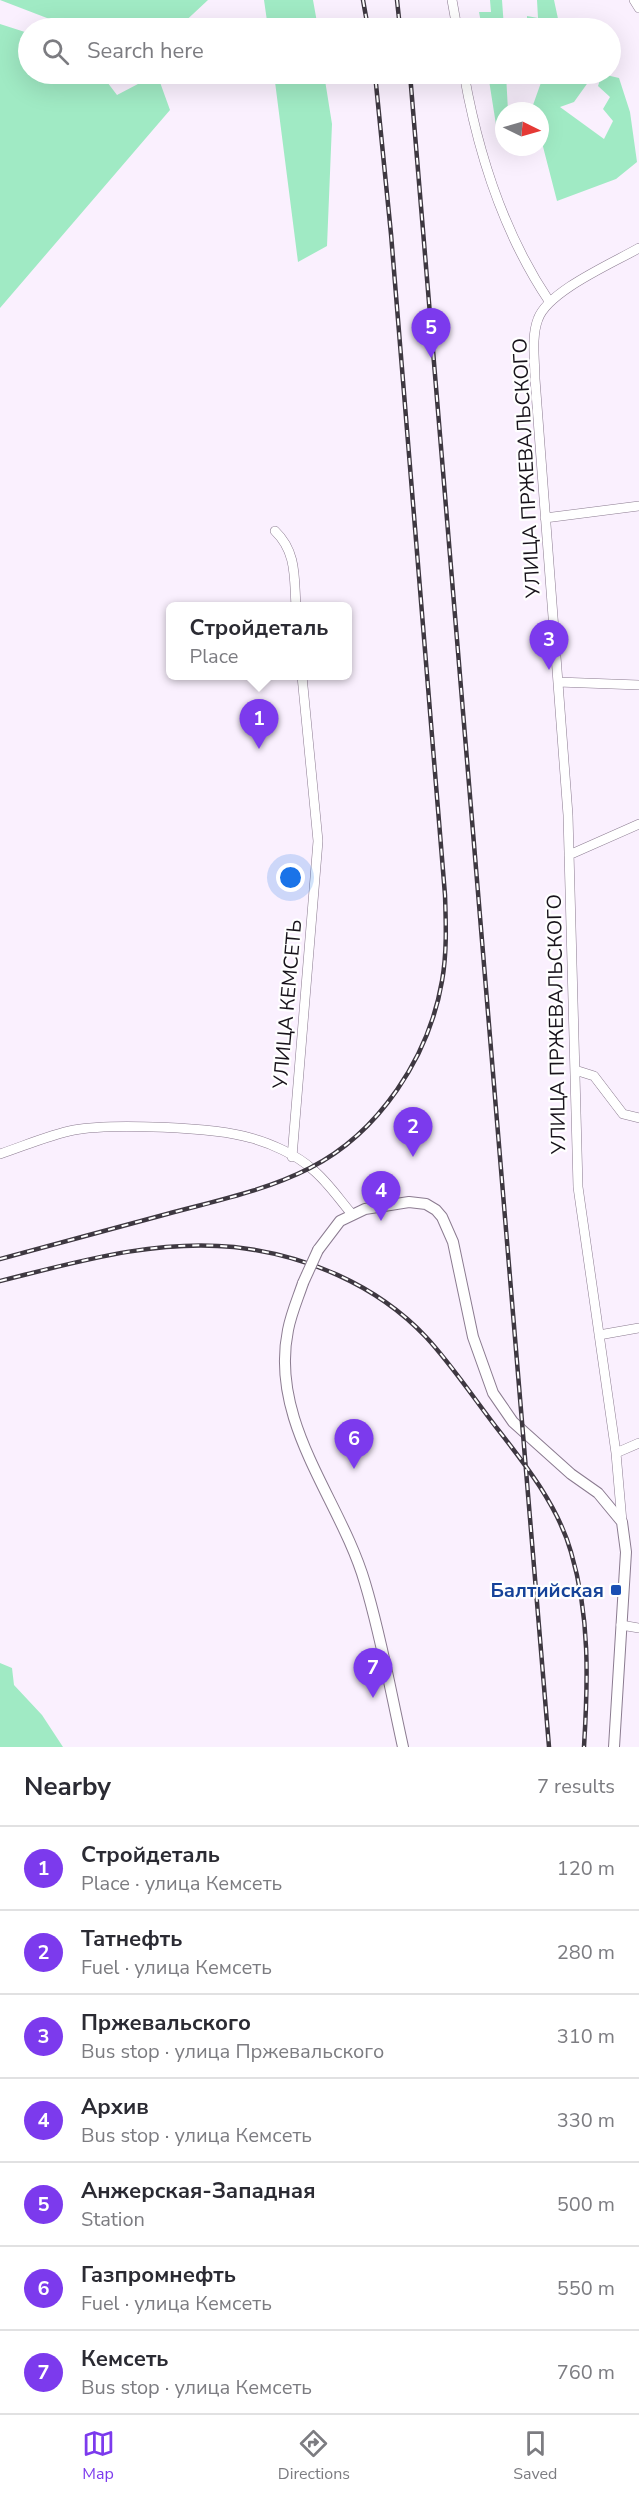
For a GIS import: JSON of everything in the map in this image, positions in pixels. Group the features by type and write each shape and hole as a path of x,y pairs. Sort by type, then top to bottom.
{"main road":[{"path":"403,1747 365,1582 346,1533 307,1454 293,1414 286,1373 288,1330 303,1282 330,1230 351,1213 409,1202 426,1204 442,1217 453,1242 472,1337 493,1393 513,1422 571,1474 598,1494 622,1522"},
{"name":"УЛИЦА ПРЖЕВАЛЬСКОГО","path":"614,1747 626,1552 622,1522"}],"street":[{"path":"452,0 455,18"},
{"path":"634,0 639,8"},
{"path":"466,84 480,145 509,226 549,301 639,248"},
{"name":"УЛИЦА ПРЖЕВАЛЬСКОГО","path":"549,301 538,319 535,339 569,855 578,1187 616,1453 622,1522"},
{"path":"545,518 639,506"},
{"path":"275,531 288,543 294,567 296,602"},
{"name":"УЛИЦА КЕМСЕТЬ","path":"288,1154 318,841 302,680"},
{"path":"558,682 639,685"},
{"path":"569,855 639,824"},
{"path":"575,1070 594,1076 623,1114 639,1118"},
{"path":"0,1154 59,1133 88,1128 237,1135 253,1138 288,1154 311,1168 351,1213"},
{"path":"599,1335 639,1328"},
{"path":"616,1453 639,1443"},
{"path":"621,1625 639,1628"}],"green space":[{"path":"0,0 208,0 189,18 47,18"},
{"path":"264,0 313,0 316,18 267,18"},
{"path":"490,0 502,0 503,18 480,18 479,12 491,12"},
{"path":"537,0 554,0 558,18 538,18"},
{"path":"0,24 18,30 18,84 109,84 117,95 138,84 161,84 170,110 0,308"},
{"path":"275,84 326,84 332,124 327,246 298,262"},
{"path":"490,84 507,84 508,102 495,102 495,118"},
{"path":"540,84 587,84 574,102 560,107 604,139 613,121 603,109 610,97 598,86 599,84 621,84 630,112 637,162 616,179 557,201 545,156 549,156 549,102 534,102"},
{"path":"0,1663 12,1668 14,1685 42,1715 63,1747 0,1747"}],"railway":[{"path":"363,0 366,18"},
{"path":"397,0 399,18"},
{"path":"0,1259 240,1195 310,1168 335,1153 358,1135 379,1113 413,1064 426,1037 435,1009 445,960 445,895 391,234 376,84"},
{"path":"411,84 549,1747"},
{"path":"0,1281 145,1249 204,1245 234,1247 287,1257 338,1275 362,1287 406,1318 444,1358 540,1486 558,1518 571,1552 585,1624 587,1673 584,1747"}],"place":[{"name":"Анжерская-Западная","path":"431,358"},
{"name":"Пржевальского","path":"549,670"},
{"name":"Стройдеталь","path":"259,749"},
{"name":"Татнефть","path":"413,1157"},
{"name":"Архив","path":"381,1221"},
{"name":"Газпромнефть","path":"354,1469"},
{"name":"Балтийская","path":"616,1590"},
{"name":"Кемсеть","path":"373,1698"}]}
